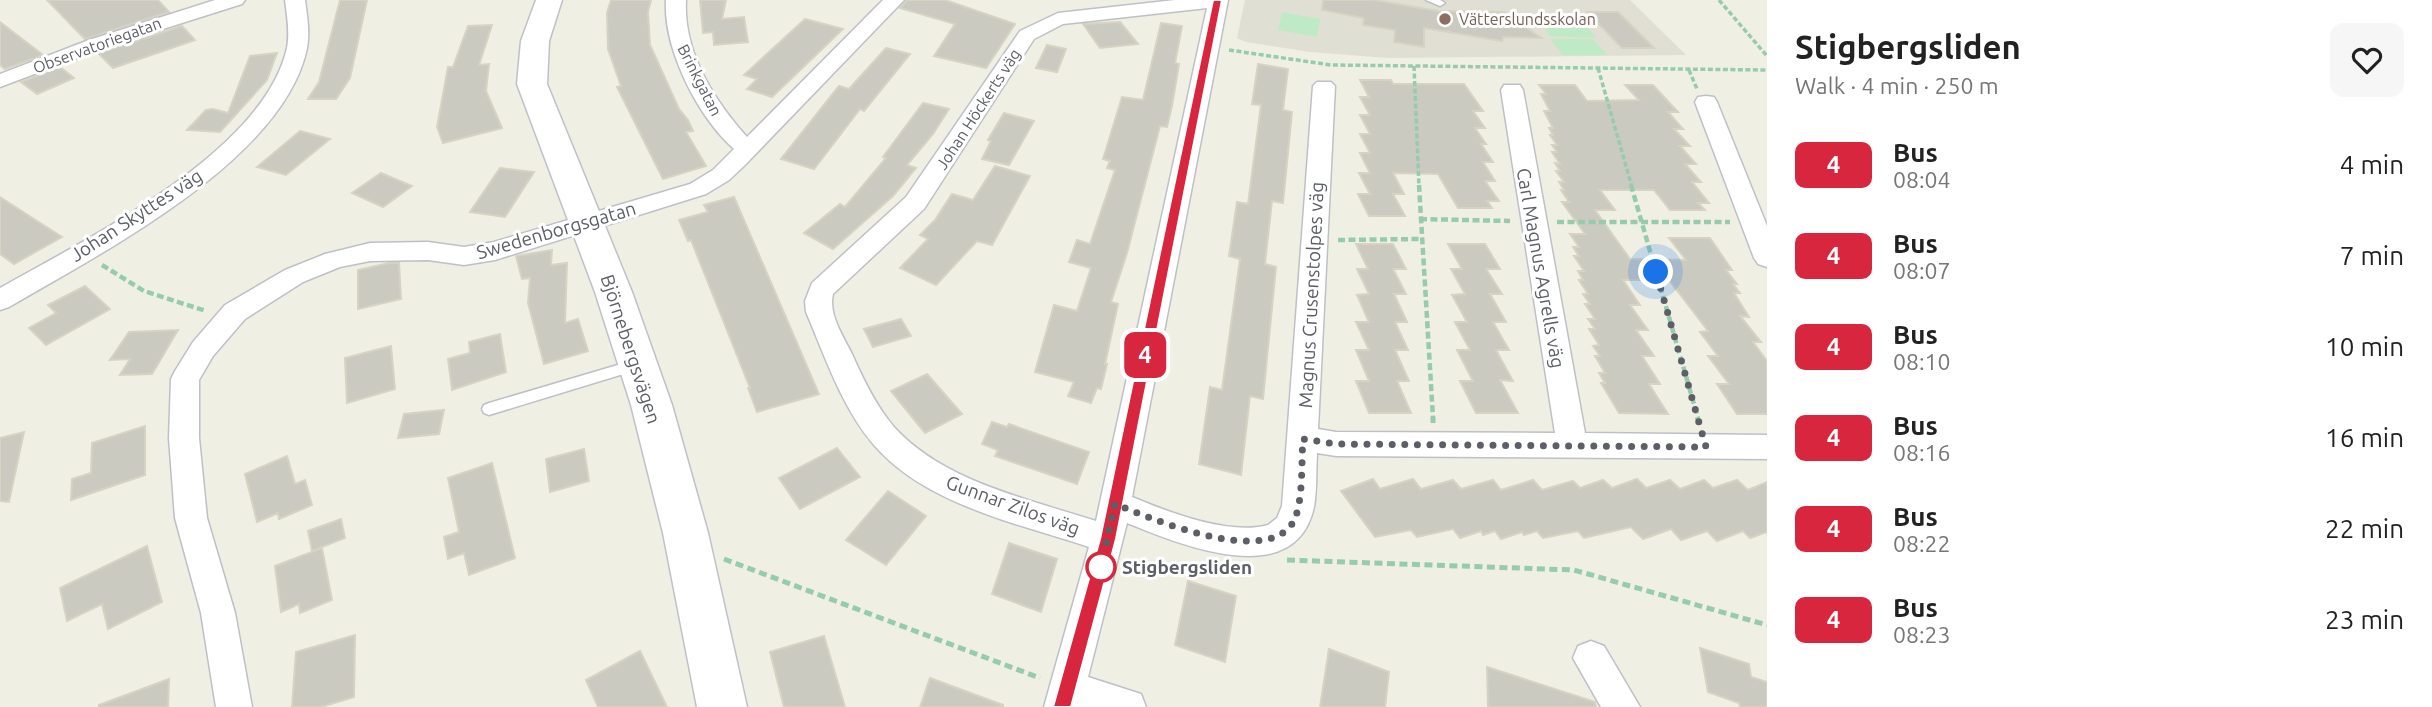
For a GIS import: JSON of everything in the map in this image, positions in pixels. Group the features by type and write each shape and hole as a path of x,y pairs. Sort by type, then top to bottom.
{"street":[{"name":"Observatoriegatan","path":"0,81 96,44 234,0"},
{"name":"Johan Skyttes väg","path":"0,300 190,183 239,140 263,114 290,71 297,49 295,0"},
{"name":"Björnebergsvägen","path":"550,0 535,36 531,59 532,84 588,223 639,363 691,546 722,707"},
{"name":"Brinkgatan","path":"676,0 675,17 680,44 691,67 729,133 748,149"},
{"name":"Swedenborgsgatan","path":"234,707 218,613 191,518 184,438 185,379 203,349 234,312 294,276 334,260 370,252 428,250 464,256 484,253 698,189 721,175 748,149 894,0"},
{"path":"1128,707 1065,698 1108,539 1218,0"},
{"name":"Johan Höckerts väg","path":"828,330 817,301 821,290 915,202 1027,35 1058,19 1218,0"},
{"name":"Magnus Crusenstolpes väg","path":"1265,541 1278,536 1292,524 1298,506 1324,86"},
{"name":"Carl Magnus Agrells väg","path":"1512,90 1532,222 1572,446"},
{"path":"1706,102 1767,258"},
{"name":"Gunnar Zilos väg","path":"828,330 859,396 883,436 904,456 939,479 967,491 1108,539"},
{"path":"1303,439 1336,444 1767,447"},
{"path":"1115,504 1141,515 1232,541 1265,541"},
{"path":"1591,659 1622,707"}],"lane":[{"path":"489,409 639,363"}],"path":[{"path":"1719,0 1767,56"},
{"path":"1207,48 1331,65 1767,70"},
{"path":"1413,66 1434,445"},
{"path":"1598,68 1706,447"},
{"path":"1420,219 1753,222"},
{"path":"1314,240 1421,239"},
{"path":"81,252 144,291 230,318"},
{"path":"1265,541 1289,562 1574,570 1767,626"},
{"path":"691,546 1065,698"}],"shaded area":[{"name":"Vätterslundsskolan","path":"1245,0 1630,0 1686,55 1387,58 1310,52 1246,42 1237,38"}],"green space":[{"path":"1282,12 1320,19 1317,37 1278,30"},
{"path":"1539,20 1584,22 1596,38 1550,36"},
{"path":"1550,39 1593,39 1607,55 1563,55"}],"building":[{"path":"47,0 158,0 169,12 85,39"},
{"path":"340,0 367,0 350,78 336,99 308,99 319,82"},
{"path":"611,0 651,0 648,12 650,45 679,109 693,131 686,132 706,166 663,179 617,87 621,86 608,49 607,13"},
{"path":"700,0 726,0 722,19 744,17 748,42 714,45 713,32 703,33"},
{"path":"907,0 945,0 1015,24 986,68 934,56 955,24 900,8"},
{"path":"1323,0 1374,0 1438,11 1504,12 1541,38 1503,37 1502,41 1424,28 1424,47 1394,42 1395,30 1363,25 1364,18 1322,10"},
{"path":"1587,12 1618,12 1654,48 1622,48"},
{"path":"805,19 843,29 772,97 747,89 757,79 744,75"},
{"path":"0,22 43,55 5,69 0,65"},
{"path":"1120,22 1138,44 1100,48 1083,24"},
{"path":"1161,23 1182,26 1175,63 1179,64 1172,106 1167,127 1160,126 1127,253 1111,302 1118,304 1107,364 1101,389 1097,388 1091,403 1068,396 1074,382 1035,372 1054,305 1077,311 1091,268 1069,262 1077,240 1090,244 1115,170 1107,168 1110,161 1103,159 1122,97 1143,100"},
{"path":"492,25 479,65 489,64 486,91 502,128 443,143 437,127 448,67 453,67 468,26"},
{"path":"182,26 195,40 113,68 98,53"},
{"path":"1047,45 1066,49 1057,72 1036,68"},
{"path":"886,48 910,54 864,111 860,109 814,169 781,159 839,86 849,89"},
{"path":"277,53 267,80 220,132 187,130 206,110 228,113 250,56"},
{"path":"1258,64 1288,69 1283,110 1292,112 1283,203 1272,201 1265,264 1276,267 1263,399 1250,396 1241,475 1199,464 1210,387 1222,390 1240,259 1229,256 1237,202 1248,204 1261,105 1252,104"},
{"path":"60,67 74,78 37,94 21,82"},
{"path":"1360,80 1391,80 1393,84 1464,84 1483,111 1473,111 1485,128 1475,128 1486,144 1481,144 1493,162 1483,162 1495,181 1485,181 1499,201 1487,201 1492,208 1458,208 1438,174 1393,173 1404,194 1393,194 1405,216 1369,216 1358,194 1370,194 1359,173 1370,173 1360,153 1370,153 1360,134 1370,134 1360,115 1370,115 1360,97 1369,97"},
{"path":"1539,85 1575,85 1587,101 1639,100 1625,85 1653,85 1678,112 1668,112 1683,129 1674,129 1690,146 1680,146 1696,164 1685,164 1701,182 1692,182 1709,203 1698,203 1705,210 1670,210 1654,190 1600,190 1615,210 1595,210 1630,259 1686,260 1669,238 1710,238 1732,270 1726,270 1737,284 1733,284 1740,293 1734,293 1749,317 1740,316 1761,342 1753,342 1767,361 1767,414 1737,414 1717,384 1729,384 1708,356 1718,356 1700,332 1708,331 1669,280 1623,280 1640,305 1630,305 1648,330 1636,330 1654,356 1642,356 1660,384 1649,384 1668,414 1619,413 1601,383 1605,383 1599,373 1605,373 1595,356 1600,356 1593,346 1599,345 1589,329 1595,329 1588,319 1595,319 1585,304 1590,304 1583,294 1588,294 1579,280 1583,280 1578,271 1584,271 1574,256 1579,256 1573,247 1579,247 1570,234 1585,234 1562,202 1569,202 1559,182 1564,182 1556,171 1560,171 1555,163 1560,164 1552,152 1557,152 1552,145 1557,145 1550,135 1553,135 1549,128 1553,128 1544,111 1550,111 1541,94 1546,94"},
{"path":"923,103 949,109 933,134 907,165 916,168 893,196 833,249 804,233 840,204 845,207 886,158 883,157"},
{"path":"1004,113 1034,121 1009,165 982,159 991,141 988,140"},
{"path":"300,131 330,139 286,175 257,167"},
{"path":"995,166 1030,176 992,245 977,241 936,285 900,268 928,239 920,235 935,220 952,194 973,200"},
{"path":"500,168 534,172 505,217 470,212"},
{"path":"381,173 412,186 383,207 352,193"},
{"path":"0,197 62,237 14,264 0,254"},
{"path":"734,197 819,394 757,412 691,240 688,241 679,220 708,212 704,205"},
{"path":"1356,244 1393,244 1406,269 1393,269 1406,294 1394,294 1407,322 1395,322 1408,350 1395,350 1409,381 1397,381 1411,413 1369,413 1356,381 1369,381 1356,350 1369,350 1356,322 1369,322 1357,295 1369,294 1357,269 1368,269"},
{"path":"1448,244 1485,244 1500,269 1486,269 1502,294 1490,294 1506,322 1493,322 1509,350 1496,350 1513,381 1500,380 1518,413 1476,413 1460,381 1473,381 1457,350 1470,350 1455,322 1467,322 1452,295 1465,294 1451,269 1462,269"},
{"path":"552,250 551,265 567,263 565,323 578,319 588,351 544,364 528,303 530,278 522,279 516,256"},
{"path":"399,263 401,299 358,309 358,270"},
{"path":"85,286 110,309 46,345 29,328 56,313 48,305"},
{"path":"901,319 911,336 873,347 864,329"},
{"path":"178,330 152,374 120,375 130,359 110,360 129,332"},
{"path":"500,334 506,372 452,390 448,359 470,353 469,342"},
{"path":"391,346 395,389 347,403 345,358"},
{"path":"927,374 962,414 925,433 891,391"},
{"path":"444,410 439,434 398,438 404,414"},
{"path":"992,422 1007,427 1009,424 1089,452 1077,484 995,456 998,450 982,444"},
{"path":"145,426 145,475 71,500 72,479 91,473 92,443"},
{"path":"24,432 9,502 0,501 0,438"},
{"path":"837,448 860,477 800,509 779,478"},
{"path":"584,449 589,481 550,492 546,459"},
{"path":"287,456 295,484 305,480 312,505 279,519 278,513 257,522 245,474"},
{"path":"492,463 515,558 469,575 464,553 448,559 444,537 459,532 448,478"},
{"path":"1373,479 1380,489 1413,479 1421,489 1453,480 1461,489 1493,480 1501,490 1533,480 1542,490 1573,481 1580,488 1603,480 1612,488 1637,479 1646,488 1670,480 1680,489 1704,480 1713,488 1737,480 1748,490 1767,482 1767,532 1750,538 1743,531 1717,541 1707,531 1681,540 1671,529 1643,539 1631,527 1584,538 1578,531 1543,538 1537,531 1524,535 1522,532 1501,539 1495,531 1483,535 1481,531 1460,538 1453,529 1417,537 1411,530 1375,537 1341,491"},
{"path":"888,491 926,516 886,565 846,540"},
{"path":"341,519 345,538 312,551 308,531"},
{"path":"1009,543 1057,559 1041,612 992,594"},
{"path":"147,546 162,602 108,629 102,604 67,621 60,588"},
{"path":"322,548 332,600 300,613 299,604 281,612 275,566"},
{"path":"1188,581 1236,596 1225,662 1175,645"},
{"path":"355,635 354,697 321,707 292,707 296,652"},
{"path":"824,636 845,707 784,707 770,652"},
{"path":"1700,648 1749,664 1751,677 1767,682 1767,707 1740,707 1739,703 1708,692"},
{"path":"1329,649 1389,672 1385,707 1320,707"},
{"path":"640,651 667,707 598,707 586,680"},
{"path":"1487,667 1595,702 1596,707 1488,707"},
{"path":"930,678 1003,705 1003,707 920,707"},
{"path":"169,679 168,707 99,707 99,705"}],"bus line":[{"name":"4","path":"1062,707 1108,539 1218,0"}],"place":[{"name":"Vätterslundsskolan","path":"1445,19"},
{"name":"Stigbergsliden","path":"1101,567"}],"route":[{"path":"1101,567 1115,504 1141,515 1232,541 1259,542 1278,536 1292,524 1298,506 1303,439 1336,444 1706,447 1656,272"}]}
